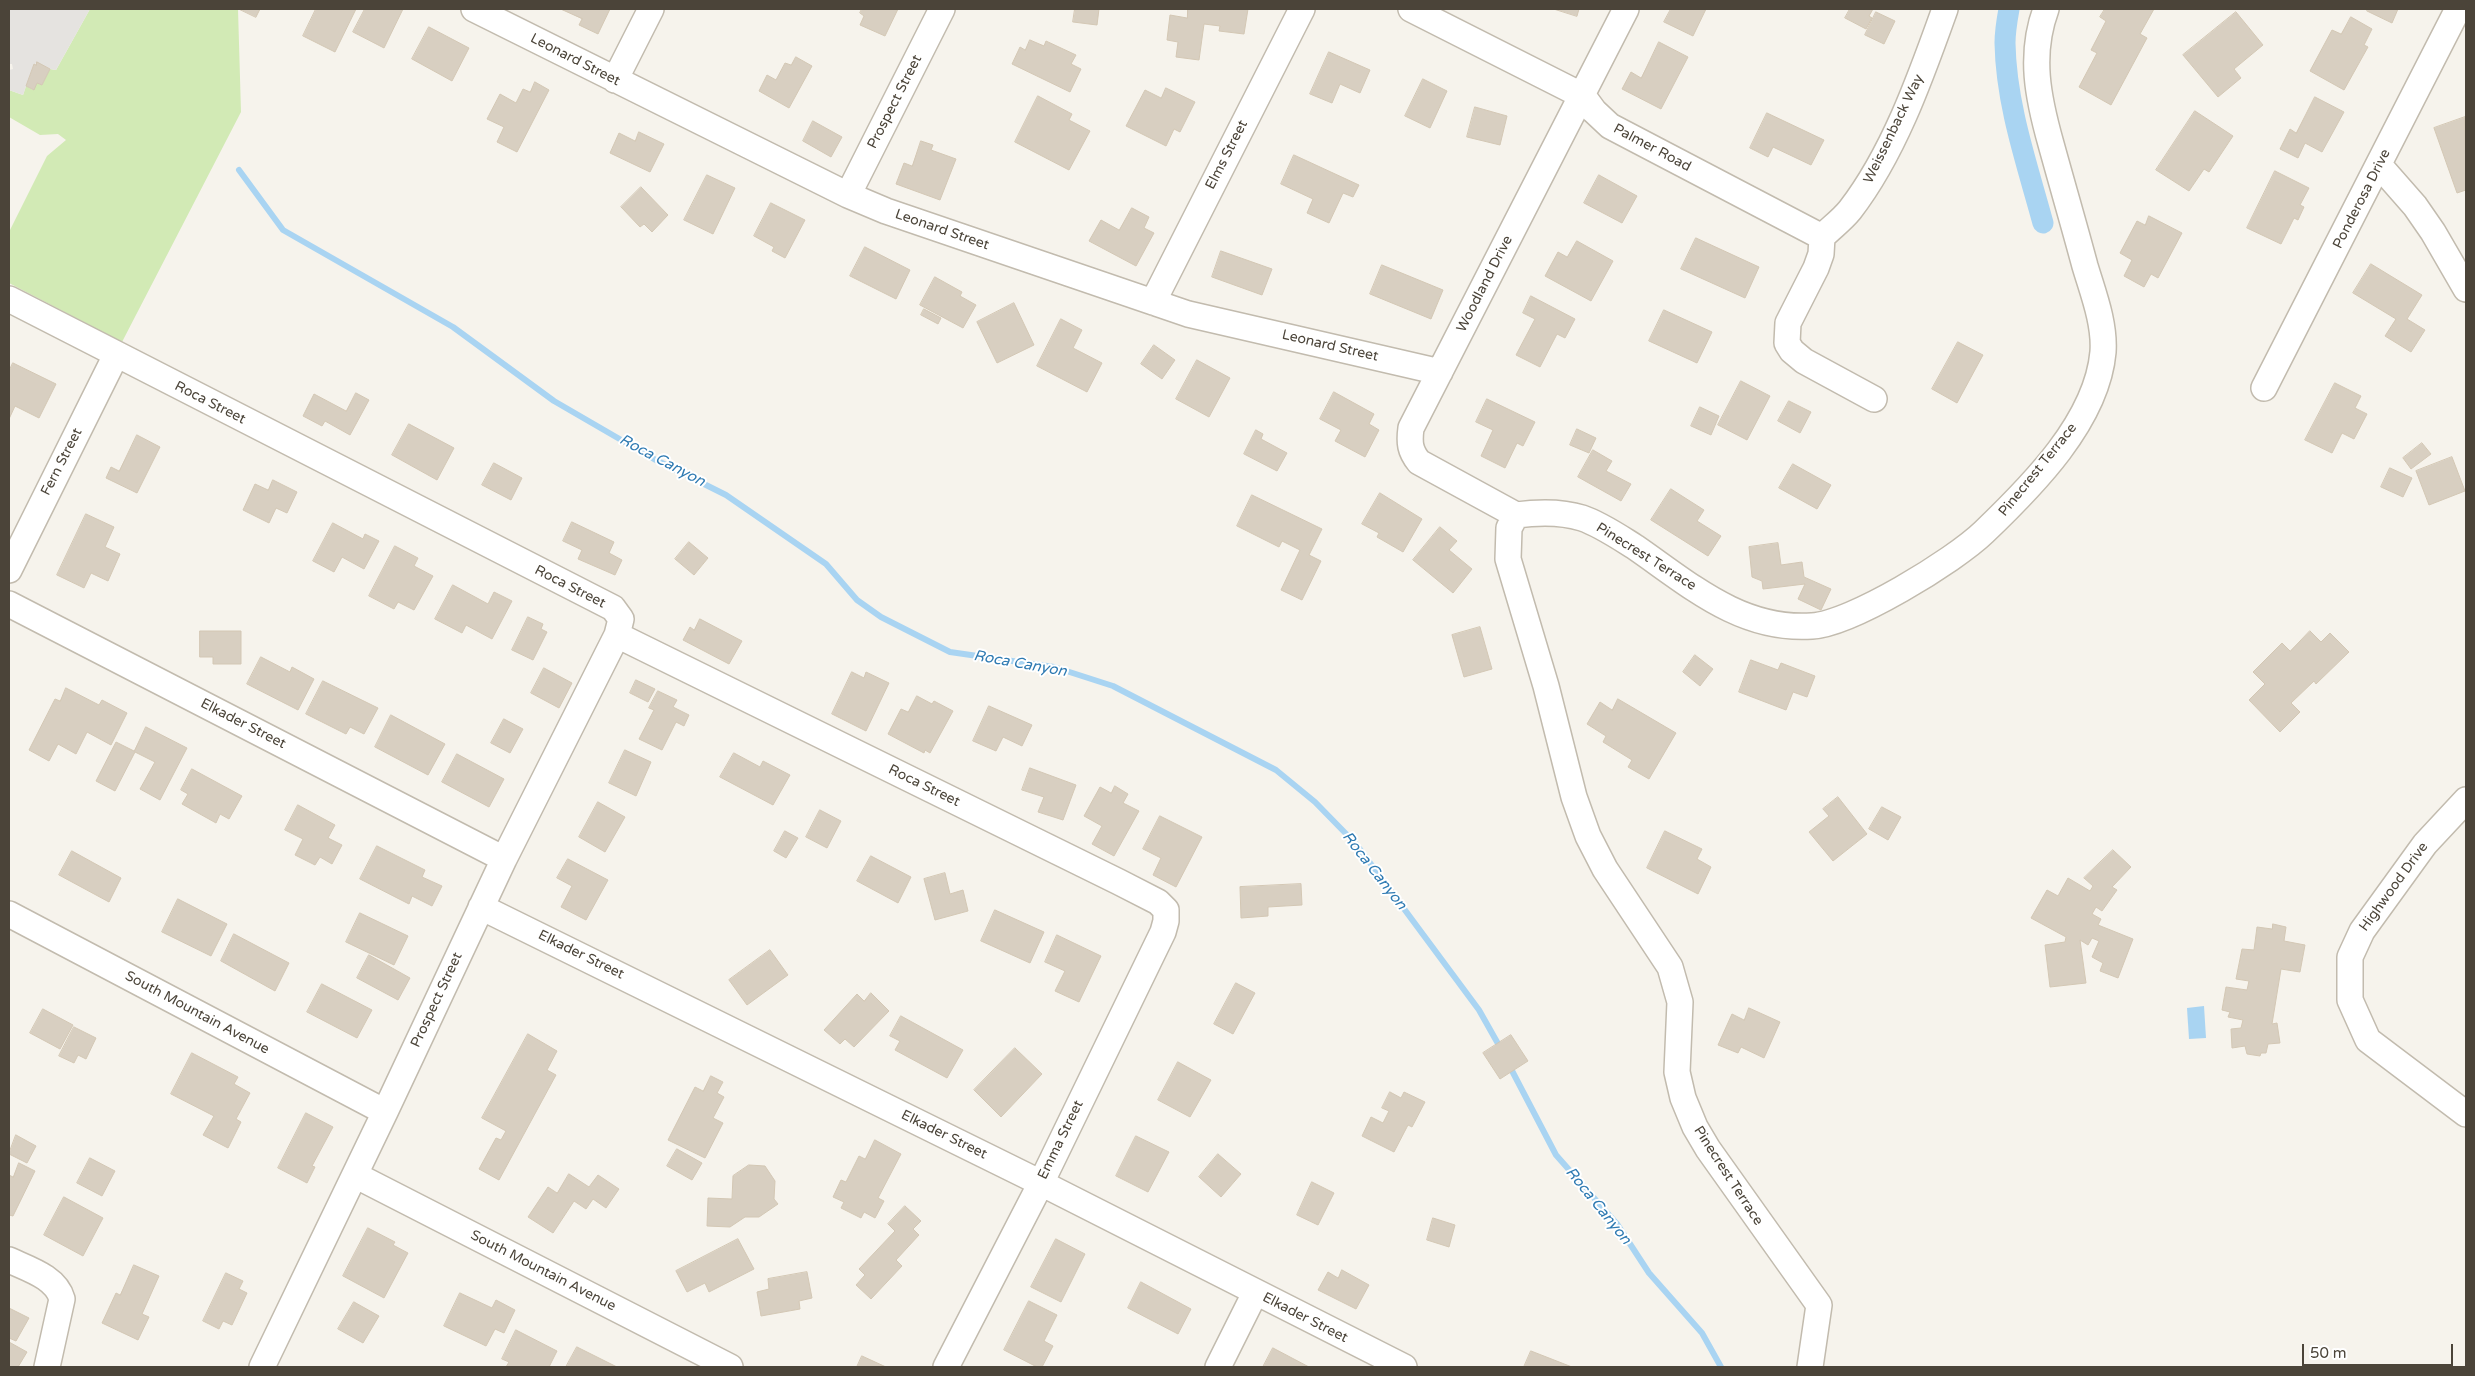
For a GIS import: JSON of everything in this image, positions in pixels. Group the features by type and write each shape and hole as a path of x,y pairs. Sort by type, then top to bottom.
{"street":[{"name":"Leonard Street","path":"474,9 886,211 1188,314 1440,372"},
{"path":"616,80 651,9"},
{"name":"Prospect Street","path":"848,194 942,9"},
{"name":"Elms Street","path":"1153,302 1302,9"},
{"name":"Palmer Road","path":"1411,9 1583,96 1594,111 1610,126 1822,236"},
{"name":"Woodland Drive","path":"1516,514 1419,462 1412,453 1409,441 1411,428 1626,9"},
{"name":"Weissenback Way","path":"1822,236 1849,212 1872,176 1902,117 1928,57 1945,9"},
{"name":"Pinecrest Terrace","path":"1810,1367 1819,1306 1708,1149 1695,1127 1683,1098 1677,1072 1680,1002 1670,967 1605,869 1588,836 1574,797 1546,686 1508,559 1509,528 1516,514 1562,513 1584,519 1619,537 1723,606 1754,621 1776,626 1815,626 1836,622 1950,559 1983,533 2015,502 2072,434 2094,391 2103,349 2098,311 2045,124 2036,80 2038,35 2046,9"},
{"name":"Ponderosa Drive","path":"2264,388 2458,9"},
{"path":"2379,165 2415,206 2434,232 2466,289"},
{"path":"1822,236 1821,254 1816,268 1788,324 1787,343 1792,351 1804,361 1874,399"},
{"name":"Roca Street","path":"9,298 116,355 613,608 620,620 617,636 1110,878 1158,902 1166,910"},
{"name":"Fern Street","path":"9,570 116,355"},
{"name":"Elkader Street","path":"9,604 504,859"},
{"name":"Prospect Street","path":"262,1367 385,1112 481,906 617,636"},
{"name":"Highwood Drive","path":"2466,800 2425,844 2362,931 2350,957 2350,1000 2368,1040 2466,1114"},
{"name":"Elkader Street","path":"481,906 1041,1183 1404,1367"},
{"name":"Emma Street","path":"946,1367 1041,1183 1163,932 1166,910"},
{"name":"South Mountain Avenue","path":"9,914 385,1112"},
{"name":"South Mountain Avenue","path":"355,1175 730,1367"},
{"path":"9,1260 53,1282 60,1290 62,1299 48,1367"},
{"path":"1218,1367 1255,1292"}],"green space":[{"path":"90,9 238,9 241,112 122,342 9,283 9,232 47,156 66,140 58,134 40,135 9,117 9,90 23,95 26,86 33,90 37,83 42,85 50,69 56,70"}],"shaded area":[{"path":"9,9 90,9 56,70 38,63 34,64 23,95 9,90 9,70 13,69 12,64 9,64"}],"water":[{"path":"2204,1006 2206,1038 2189,1039 2187,1008"}],"building":[{"path":"239,9 260,9 256,17"},
{"path":"316,9 356,9 335,52 303,36"},
{"path":"365,9 403,9 384,48 353,32"},
{"path":"561,9 610,9 598,34 579,25 582,19"},
{"path":"862,9 898,9 885,36 860,25 864,16 860,13"},
{"path":"1075,9 1099,9 1097,25 1073,22"},
{"path":"1188,9 1248,9 1244,34 1219,31 1220,26 1204,24 1199,60 1176,57 1178,42 1167,40 1170,15 1187,18"},
{"path":"1554,9 1579,9 1577,16"},
{"path":"1671,9 1706,9 1693,36 1664,22"},
{"path":"1850,9 1873,9 1869,16 1872,18 1866,29 1845,18"},
{"path":"2105,9 2154,9 2140,34 2147,38 2111,105 2079,87 2097,53 2091,50 2106,21 2100,17"},
{"path":"2368,9 2398,9 2392,23 2367,11"},
{"path":"1876,12 1895,21 1884,44 1865,35"},
{"path":"2236,12 2263,45 2234,69 2241,78 2218,97 2183,55"},
{"path":"2351,17 2372,29 2364,45 2368,47 2344,90 2310,71 2332,30 2341,34"},
{"path":"429,27 469,48 452,81 412,59"},
{"path":"1030,40 1044,46 1046,41 1076,55 1071,64 1081,69 1070,92 1012,64 1020,47 1025,50"},
{"path":"1659,42 1688,57 1661,109 1622,89 1631,72 1641,78"},
{"path":"1329,52 1370,70 1360,93 1340,84 1332,103 1310,94"},
{"path":"796,57 812,66 789,108 759,91 767,75 776,80 785,63 791,65"},
{"path":"37,62 50,69 42,85 37,83 34,90 26,86 34,64 36,65"},
{"path":"1423,79 1447,91 1430,128 1405,116"},
{"path":"535,82 549,90 517,152 497,142 504,127 487,119 500,94 516,103 523,89 530,92"},
{"path":"1166,88 1195,102 1180,132 1174,129 1166,146 1126,126 1145,90 1161,98"},
{"path":"1038,96 1072,114 1069,120 1090,131 1069,170 1015,142"},
{"path":"2315,97 2344,112 2322,152 2305,143 2298,158 2280,149 2290,129 2296,133"},
{"path":"1475,107 1507,116 1500,145 1467,137"},
{"path":"2195,111 2233,136 2209,172 2204,169 2189,191 2156,170"},
{"path":"1767,113 1824,140 1811,165 1773,147 1768,157 1750,148"},
{"path":"2465,117 2466,190 2457,193 2434,128"},
{"path":"813,121 842,137 831,157 803,141"},
{"path":"639,132 664,144 650,172 610,153 619,133 635,141"},
{"path":"921,141 933,145 931,150 956,159 940,200 896,184 904,163 912,166"},
{"path":"1294,155 1359,185 1353,197 1343,193 1329,223 1307,213 1313,199 1281,184"},
{"path":"2275,171 2309,188 2300,205 2304,207 2298,220 2294,218 2281,244 2247,228"},
{"path":"707,175 735,188 713,234 684,220"},
{"path":"1599,175 1637,196 1622,223 1584,203"},
{"path":"641,187 668,215 652,232 644,224 640,227 621,207"},
{"path":"771,203 805,220 785,258 772,251 774,247 754,236"},
{"path":"1132,208 1149,217 1144,228 1154,233 1136,266 1089,241 1101,220 1119,230"},
{"path":"2149,216 2182,233 2158,278 2151,274 2144,287 2124,276 2132,260 2120,253 2137,221 2145,225"},
{"path":"1696,238 1759,267 1745,298 1681,269"},
{"path":"1577,241 1613,261 1591,301 1545,276 1558,252 1567,257"},
{"path":"865,247 910,270 896,299 850,276"},
{"path":"1221,251 1272,269 1262,295 1212,277"},
{"path":"2371,264 2422,295 2407,319 2425,330 2411,352 2385,336 2396,319 2353,293"},
{"path":"1382,265 1443,290 1431,319 1370,294"},
{"path":"935,277 962,292 960,296 976,305 963,328 920,305"},
{"path":"1531,296 1575,319 1565,338 1557,334 1540,367 1516,355 1535,319 1523,313"},
{"path":"1014,303 1034,345 997,363 977,322"},
{"path":"924,309 941,318 938,324 921,315"},
{"path":"1664,310 1712,332 1697,363 1649,341"},
{"path":"1061,319 1082,330 1073,348 1102,363 1087,392 1037,366"},
{"path":"1958,342 1983,355 1957,403 1932,389"},
{"path":"1154,345 1175,360 1162,379 1141,364"},
{"path":"1197,360 1230,378 1209,417 1176,399"},
{"path":"13,363 56,384 39,418 15,406 9,419 9,371"},
{"path":"1741,381 1770,396 1747,440 1718,425"},
{"path":"2335,383 2361,396 2355,408 2367,414 2354,439 2342,433 2332,453 2305,440"},
{"path":"1334,392 1374,414 1369,424 1379,430 1365,457 1335,441 1341,430 1320,419"},
{"path":"356,393 369,400 350,435 325,421 322,426 303,416 314,394 346,411"},
{"path":"1487,399 1535,422 1523,446 1517,443 1505,468 1481,456 1493,430 1476,422"},
{"path":"1789,401 1811,412 1800,433 1778,421"},
{"path":"1700,407 1719,416 1711,435 1691,426"},
{"path":"409,424 454,448 437,480 392,455"},
{"path":"1577,429 1596,438 1589,453 1570,445"},
{"path":"1256,430 1263,434 1261,439 1287,453 1277,471 1244,454"},
{"path":"137,435 160,447 137,493 106,478 111,467 119,471"},
{"path":"2422,443 2431,454 2411,469 2403,458"},
{"path":"1593,450 1612,461 1606,471 1631,484 1621,501 1578,477"},
{"path":"2452,457 2465,491 2429,505 2416,471"},
{"path":"494,463 522,478 511,500 482,485"},
{"path":"1793,464 1831,485 1817,509 1779,488"},
{"path":"2390,468 2412,478 2403,497 2381,487"},
{"path":"273,480 297,492 287,513 276,508 269,523 243,510 255,484 268,490"},
{"path":"1671,489 1704,510 1697,521 1721,536 1708,556 1651,520"},
{"path":"1380,493 1422,519 1403,552 1377,537 1379,533 1362,524"},
{"path":"1252,495 1322,529 1309,555 1321,561 1302,600 1281,590 1300,550 1282,541 1279,547 1237,526"},
{"path":"86,514 114,527 105,547 120,554 108,581 91,573 84,588 57,575"},
{"path":"572,522 614,542 609,553 622,560 615,575 578,559 582,550 563,541"},
{"path":"333,523 363,539 365,534 379,541 364,569 342,557 334,572 313,561"},
{"path":"1440,527 1457,541 1449,550 1472,569 1453,593 1413,560"},
{"path":"689,542 708,558 694,575 675,559"},
{"path":"1778,543 1781,565 1802,562 1804,577 1831,589 1821,610 1798,599 1805,584 1763,589 1762,581 1752,577 1749,547"},
{"path":"395,546 418,558 414,566 433,576 414,610 398,602 394,609 369,596"},
{"path":"453,585 488,604 494,592 512,601 492,639 466,625 462,633 435,619"},
{"path":"528,617 543,624 541,629 547,632 533,660 512,650"},
{"path":"700,619 742,641 729,664 683,640 690,627 694,630"},
{"path":"1480,627 1492,669 1464,677 1452,635"},
{"path":"200,631 241,631 241,664 213,664 213,657 200,657"},
{"path":"2310,631 2321,642 2330,633 2349,652 2316,684 2314,681 2291,703 2300,712 2280,732 2249,700 2265,684 2253,672 2282,643 2290,651"},
{"path":"1695,655 1713,669 1700,686 1683,672"},
{"path":"261,657 290,672 292,667 314,679 298,710 247,684"},
{"path":"1751,660 1778,670 1781,663 1815,676 1807,697 1793,692 1786,710 1739,692"},
{"path":"544,668 572,683 559,708 531,693"},
{"path":"852,672 864,678 866,672 889,683 866,731 832,714"},
{"path":"636,680 655,689 648,702 630,693"},
{"path":"323,681 378,708 364,734 350,727 346,734 306,714"},
{"path":"66,688 99,705 102,700 127,713 111,745 87,732 76,754 58,744 49,761 29,750 55,699 60,701"},
{"path":"658,691 677,700 673,707 689,715 684,726 676,722 662,750 639,739 654,710 649,708"},
{"path":"917,696 932,704 934,701 953,711 930,753 925,750 924,753 888,734 901,709 908,712"},
{"path":"1618,699 1676,733 1649,779 1628,767 1632,760 1603,742 1606,736 1587,724 1600,702 1612,710"},
{"path":"989,706 1032,725 1022,746 1003,737 996,751 973,741"},
{"path":"391,715 445,744 428,775 375,747"},
{"path":"504,719 523,729 510,753 491,743"},
{"path":"146,727 187,748 160,800 140,789 155,762 135,752 115,791 96,781 116,742 134,751"},
{"path":"625,750 651,762 636,796 609,783"},
{"path":"734,753 760,767 763,761 790,775 773,805 720,777"},
{"path":"457,754 504,779 489,807 442,782"},
{"path":"1030,768 1076,785 1063,820 1038,812 1044,797 1022,790"},
{"path":"192,769 242,796 229,819 220,814 216,823 182,804 188,794 181,790"},
{"path":"1115,786 1128,794 1123,803 1139,811 1114,856 1092,844 1102,826 1084,816 1100,787 1111,793"},
{"path":"1838,797 1867,834 1833,861 1809,832 1829,816 1823,809"},
{"path":"598,802 625,817 605,852 579,837"},
{"path":"298,805 335,825 328,838 342,845 332,864 320,857 315,865 295,855 303,839 285,830"},
{"path":"1882,807 1901,817 1888,840 1869,829"},
{"path":"820,810 841,821 827,848 806,837"},
{"path":"1160,816 1202,837 1176,887 1153,875 1161,858 1143,849"},
{"path":"785,831 798,838 786,858 774,851"},
{"path":"1665,831 1702,849 1697,859 1711,867 1698,894 1647,868"},
{"path":"377,846 425,870 422,877 442,886 432,906 412,896 409,904 360,879"},
{"path":"2113,850 2131,867 2112,887 2117,890 2102,911 2096,907 2092,914 2101,919 2098,925 2133,939 2118,978 2100,971 2103,963 2092,957 2099,941 2092,938 2088,945 2080,940 2086,983 2050,987 2045,945 2065,942 2066,937 2031,918 2047,890 2058,896 2068,878 2090,891 2093,886 2084,878"},
{"path":"72,851 121,878 109,902 59,875"},
{"path":"871,856 911,877 898,903 857,881"},
{"path":"568,859 608,880 586,920 561,907 572,886 557,878"},
{"path":"945,873 950,894 963,890 968,911 935,920 924,879"},
{"path":"1301,884 1302,905 1268,907 1268,916 1241,918 1240,887"},
{"path":"178,899 227,924 211,956 162,932"},
{"path":"995,910 1044,932 1030,963 981,941"},
{"path":"360,913 408,936 394,965 346,942"},
{"path":"2273,924 2286,927 2284,941 2305,945 2300,972 2281,969 2272,1024 2277,1023 2280,1043 2268,1044 2266,1053 2261,1053 2260,1056 2247,1054 2245,1046 2232,1048 2231,1029 2241,1028 2243,1020 2228,1017 2230,1012 2222,1010 2226,987 2247,990 2249,981 2236,979 2242,949 2254,950 2257,927 2272,929"},
{"path":"234,934 289,963 275,991 221,961"},
{"path":"1057,935 1101,956 1079,1002 1055,991 1065,971 1045,962"},
{"path":"770,950 788,975 747,1005 729,980"},
{"path":"369,955 410,978 398,1000 357,978"},
{"path":"1236,983 1255,993 1233,1034 1214,1024"},
{"path":"322,984 372,1010 357,1038 307,1012"},
{"path":"871,993 889,1011 854,1047 845,1039 840,1044 824,1030 857,994 864,1001"},
{"path":"1749,1008 1780,1022 1764,1058 1741,1047 1738,1053 1718,1045 1732,1014 1744,1020"},
{"path":"43,1009 73,1025 60,1049 30,1033"},
{"path":"901,1016 963,1050 947,1078 895,1050 900,1041 890,1036"},
{"path":"74,1027 96,1038 86,1059 78,1055 74,1063 59,1056"},
{"path":"528,1034 557,1051 547,1070 556,1075 499,1180 479,1169 496,1138 501,1140 506,1131 482,1118"},
{"path":"1511,1035 1528,1061 1500,1079 1483,1053"},
{"path":"1015,1048 1042,1074 1001,1117 974,1090"},
{"path":"192,1053 238,1077 234,1084 250,1093 236,1119 241,1122 228,1148 203,1135 214,1116 171,1094"},
{"path":"1178,1062 1211,1080 1190,1117 1158,1100"},
{"path":"711,1076 723,1082 717,1093 724,1097 713,1118 723,1123 705,1158 668,1140 695,1087 703,1091"},
{"path":"1390,1092 1401,1098 1404,1092 1425,1102 1412,1127 1408,1125 1394,1152 1362,1136 1371,1117 1383,1123 1389,1111 1382,1108"},
{"path":"306,1113 333,1127 312,1166 315,1167 307,1183 278,1168"},
{"path":"16,1135 36,1146 27,1163 9,1154"},
{"path":"1136,1136 1169,1152 1148,1192 1116,1176"},
{"path":"875,1140 901,1154 878,1198 884,1201 875,1218 864,1212 861,1218 841,1208 844,1202 833,1197 841,1180 846,1182 859,1156 865,1159"},
{"path":"677,1149 702,1163 692,1180 667,1166"},
{"path":"1218,1154 1241,1174 1221,1197 1199,1177"},
{"path":"90,1158 115,1171 102,1196 77,1183"},
{"path":"19,1163 35,1171 13,1216 9,1215 9,1175 13,1177"},
{"path":"749,1165 765,1166 775,1181 774,1199 778,1204 759,1217 745,1217 730,1227 707,1226 708,1198 732,1199 733,1176"},
{"path":"569,1174 589,1187 598,1175 619,1189 606,1208 593,1199 586,1209 574,1201 553,1233 528,1217 548,1187 557,1193"},
{"path":"1312,1182 1334,1193 1318,1225 1297,1215"},
{"path":"64,1197 103,1218 83,1256 44,1235"},
{"path":"905,1206 921,1221 913,1229 919,1235 896,1260 902,1266 871,1299 856,1285 865,1275 859,1269 895,1231 888,1224"},
{"path":"1433,1218 1455,1225 1449,1247 1427,1240"},
{"path":"368,1228 395,1242 393,1245 408,1253 384,1298 343,1276"},
{"path":"738,1239 754,1269 709,1292 705,1283 687,1292 676,1271"},
{"path":"1056,1239 1085,1254 1061,1302 1031,1287"},
{"path":"134,1265 159,1276 142,1314 149,1317 138,1340 102,1323 116,1293 120,1295"},
{"path":"1342,1270 1369,1285 1356,1309 1318,1290 1328,1272 1338,1278"},
{"path":"807,1272 812,1298 799,1301 800,1309 761,1316 757,1292 769,1289 768,1279"},
{"path":"226,1273 243,1281 239,1289 247,1293 232,1325 223,1321 219,1329 203,1321"},
{"path":"1141,1282 1191,1309 1178,1334 1128,1308"},
{"path":"460,1293 492,1308 496,1300 515,1310 504,1333 495,1329 486,1346 444,1326"},
{"path":"1029,1301 1057,1315 1044,1341 1053,1346 1042,1367 1037,1367 1004,1350"},
{"path":"354,1302 379,1316 363,1343 338,1329"},
{"path":"9,1308 29,1318 16,1341 9,1338"},
{"path":"516,1330 557,1351 549,1367 506,1367 509,1362 502,1359"},
{"path":"9,1342 27,1352 18,1367 9,1367"},
{"path":"577,1347 617,1367 566,1367"},
{"path":"1273,1348 1309,1367 1263,1367"},
{"path":"1531,1351 1572,1367 1524,1367"},
{"path":"862,1356 886,1367 857,1367"}],"waterway":[{"path":"2009,9 2005,43 2009,89 2018,134 2043,223"},
{"name":"Roca Canyon","path":"239,170 283,230 453,327 554,401 654,459 726,495 826,564 857,600 881,617 950,652 1054,667 1113,686 1276,770 1315,802 1356,844 1479,1010 1501,1049"},
{"name":"Roca Canyon","path":"1509,1065 1556,1155 1617,1224 1649,1273 1702,1333 1721,1367"}]}
